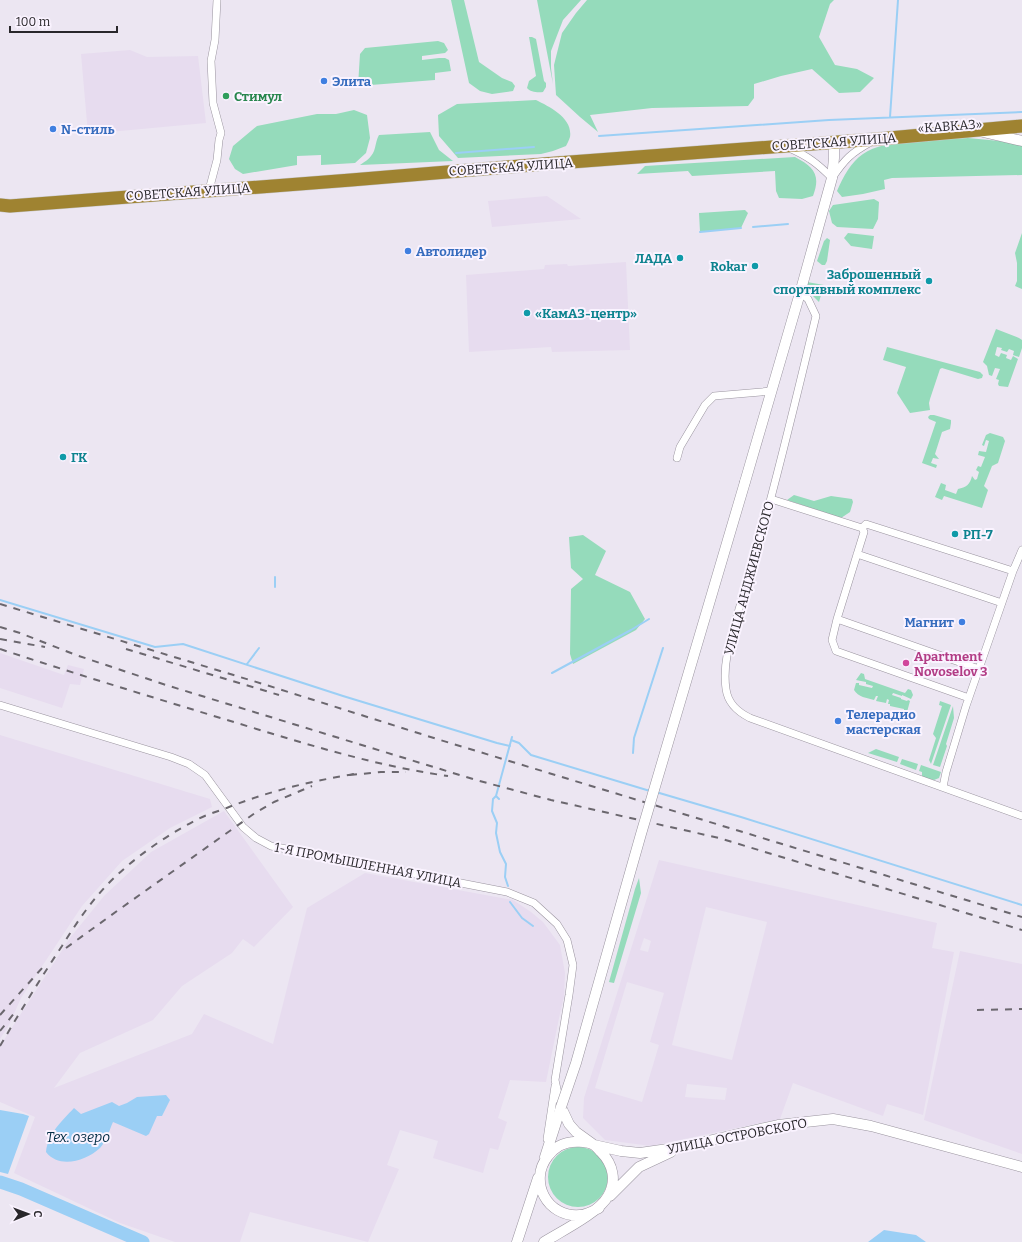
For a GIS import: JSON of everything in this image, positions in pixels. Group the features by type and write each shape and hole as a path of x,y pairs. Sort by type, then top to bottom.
{"highway":[{"name":"«КАВКАЗ»","path":"834,142 838,136 869,132 1022,120"},
{"name":"СОВЕТСКАЯ УЛИЦА","path":"0,205 10,206 878,139 1022,126"}],"street":[{"path":"210,190 221,133 213,102 212,82 212,61 215,40 217,0"},
{"path":"973,130 1022,141"},
{"path":"832,178 842,164 855,151 878,139"},
{"path":"517,1242 576,1063 643,826 772,391 832,178 834,142"},
{"path":"782,146 804,154 820,166 832,178"},
{"name":"УЛИЦА АНДЖИЕВСКОГО","path":"800,293 808,299 816,316 771,498 728,651 725,670 726,690 733,705 740,713 750,718 1022,816"},
{"path":"677,458 680,447 705,405 714,396 772,391"},
{"path":"771,498 862,528"},
{"path":"862,528 866,524 1013,571"},
{"path":"862,528 864,532 856,554 832,640 836,651 969,698"},
{"path":"943,788 946,772 969,698 1013,571 1022,550"},
{"path":"856,554 1002,603"},
{"path":"837,619 979,669"},
{"name":"1-Я ПРОМЫШЛЕННАЯ УЛИЦА","path":"0,705 171,757 189,764 205,775 242,827 256,838 271,846 507,892 534,903 557,924 567,940 573,965 556,1080 561,1108"},
{"path":"542,1165 553,1150 566,1143 580,1142 594,1145 609,1162 613,1175 611,1190 602,1205 587,1214 572,1215 565,1214 553,1207 548,1202 541,1189 540,1182 542,1165 556,1080"},
{"name":"УЛИЦА ОСТРОВСКОГО","path":"561,1108 569,1124 576,1132 594,1145 621,1151 640,1153 682,1147 778,1125 833,1119 871,1126 1022,1167"},
{"path":"544,1242 602,1205 639,1167 682,1147"}],"shaded area":[{"path":"130,50 147,57 198,56 206,123 88,134 81,54"},
{"path":"547,196 581,219 492,227 488,201"},
{"path":"626,262 630,350 552,352 551,347 469,352 466,275 544,269 545,265 567,264 568,266"},
{"path":"0,653 64,675 68,665 84,669 80,685 70,684 62,708 0,688"},
{"path":"0,735 210,799 212,807 170,828 122,861 82,906 21,998 9,1025 0,1039"},
{"path":"224,811 293,907 254,947 243,939 232,953 182,986 153,1020 80,1053 54,1088 192,1034 204,1014 273,1044 307,908 365,873 513,900 543,922 560,945 565,973 564,996 546,1082 510,1080 498,1118 507,1122 498,1150 490,1148 483,1173 433,1158 438,1141 400,1130 387,1165 399,1169 368,1242 250,1212 240,1242 175,1242 120,1223 14,1173 35,1117 0,1102 0,1046 70,938 104,896 151,852"},
{"path":"659,860 937,923 932,948 954,952 923,1115 887,1104 883,1116 793,1083 780,1119 651,1146 605,1140 583,1118 584,1098","holes":["706,907 767,922 732,1060 672,1045","644,938 651,941 648,952 640,950","627,982 664,993 650,1042 659,1045 642,1102 595,1088","687,1084 727,1088 725,1100 685,1097"]},
{"path":"960,951 1022,964 1022,1154 924,1120"}],"green space":[{"path":"451,0 464,0 479,62 502,78 512,82 515,86 513,91 492,94 480,91 469,83"},
{"path":"537,0 581,0 563,20 551,51 553,84"},
{"path":"587,0 834,0 830,4 819,37 835,65 857,69 874,78 860,92 839,93 812,69 754,84 754,98 748,106 652,108 590,115 598,132 556,95 554,65 562,33"},
{"path":"529,37 536,39 544,81 546,83 546,87 543,92 534,92 527,88 529,81 536,76"},
{"path":"438,41 444,43 448,50 445,53 422,56 422,60 445,58 449,60 451,71 435,73 435,80 358,86 360,54 365,48"},
{"path":"536,100 554,110 568,124 570,137 566,146 541,154 458,158 439,136 438,115 457,104"},
{"path":"354,110 367,115 370,138 366,153 355,163 321,165 321,155 297,156 297,165 243,174 235,169 229,159 233,146 257,126 317,114 336,114"},
{"path":"430,132 439,150 453,161 360,165 373,153 379,135"},
{"path":"968,138 1022,143 1022,175 892,178 884,180 885,189 842,197 837,191 845,175 855,161 863,154 873,149 885,145 914,140"},
{"path":"795,157 807,164 814,172 816,182 813,196 802,199 779,198 776,191 775,171 692,176 688,171 637,174 645,166"},
{"path":"874,199 879,202 878,219 873,229 837,227 832,223 829,211 833,205"},
{"path":"745,210 748,213 741,228 700,232 699,213"},
{"path":"848,233 874,236 872,249 851,246 844,238"},
{"path":"1022,233 1022,289 1015,286 1017,281 1017,263 1015,253"},
{"path":"827,238 830,240 827,261 825,265 822,265 817,261 824,241"},
{"path":"807,282 824,285 819,302 805,288"},
{"path":"996,329 1022,340 1022,348 1019,357 1013,355 1014,351 1009,349 1007,352 1001,350 1002,348 997,347 995,355 999,357 1001,353 1007,355 1006,358 1011,360 1013,356 1018,359 1008,387 999,386 998,384 999,380 996,379 1000,369 995,368 992,376 989,375 987,366 983,362"},
{"path":"887,347 980,372 983,375 982,378 978,379 942,368 940,369 929,403 930,410 910,413 897,393 906,367 883,360"},
{"path":"930,415 951,420 950,429 942,432 935,454 939,459 933,458 931,463 937,465 936,468 922,463 936,422 929,419 928,417"},
{"path":"990,433 1003,437 1005,441 998,463 992,466 984,486 988,490 982,508 944,496 942,500 935,497 941,483 946,485 945,490 956,494 958,489 969,484 972,476 975,480 977,479 979,472 976,470 978,466 981,467 985,457 978,455 979,451 986,452 989,441 986,440 984,446 982,445 986,435"},
{"path":"794,495 814,501 831,496 852,499 853,502 850,512 841,518 787,500"},
{"path":"583,535 606,551 595,575 630,592 645,619 636,630 573,664 570,654 571,589 583,579 571,568 569,537"},
{"path":"861,673 864,674 865,679 905,693 908,689 911,690 913,695 911,699 893,693 892,695 910,701 907,712 904,711 904,709 890,706 890,704 888,704 889,700 887,699 886,703 876,701 878,696 876,696 874,700 858,694 854,690 856,683 872,688 873,686 866,684 866,682 856,680"},
{"path":"940,701 951,705 931,764 929,760 936,738 933,734 942,706 939,705"},
{"path":"953,706 954,718 940,767 933,765"},
{"path":"876,749 899,757 897,762 868,753"},
{"path":"902,759 918,764 916,770 900,764"},
{"path":"921,765 941,772 939,778 934,780 922,777 922,772 919,771"},
{"path":"639,878 641,893 614,983 609,982 635,889"},
{"path":"572,1147 584,1147 595,1152 603,1160 608,1171 606,1189 595,1202 584,1207 572,1207 561,1202 553,1194 548,1183 548,1171 553,1160 561,1152"}],"water":[{"name":"Тех. озеро","path":"166,1095 170,1100 162,1116 157,1116 149,1134 146,1136 113,1122 106,1139 100,1148 94,1153 80,1159 65,1162 51,1157 46,1152 47,1145 53,1133 74,1108 81,1114 112,1102 119,1106 137,1097"},
{"name":"Тех. озеро","path":"0,1110 29,1116 8,1174 0,1172"},
{"path":"884,1230 916,1235 926,1242 868,1242"}],"waterway":[{"path":"890,117 898,0"},
{"path":"599,136 829,120 1022,112"},
{"path":"456,153 534,147"},
{"path":"753,227 788,224"},
{"path":"700,232 741,228"},
{"path":"275,577 275,587"},
{"path":"0,600 155,647 183,644 343,696 510,746"},
{"path":"552,673 649,619"},
{"path":"247,664 259,648"},
{"path":"633,753 634,738 663,648"},
{"path":"499,799 496,796 512,737"},
{"path":"511,740 519,743 531,755 650,791"},
{"path":"656,792 1022,905"},
{"path":"496,796 493,799 492,811 497,823 496,833 500,852 506,864 505,877 508,886"},
{"path":"510,902 522,918 533,926"},
{"path":"0,1182 21,1189 143,1242"}],"railway":[{"path":"0,604 1022,917"},
{"path":"0,627 20,633 76,655 166,685 476,780 551,800 719,838 1022,930"},
{"path":"0,639 45,647"},
{"path":"0,649 118,687 315,746 394,766 448,776"},
{"path":"126,649 279,695"},
{"path":"350,775 381,772 406,772"},
{"path":"0,1046 38,983 86,910 114,878 143,853 198,819 244,801 307,783 355,774"},
{"path":"66,948 255,813 274,802 312,786"},
{"path":"0,1015 43,967"},
{"path":"977,1010 1022,1009"},
{"path":"0,1031 15,1012"}],"place":[{"name":"Элита","path":"324,81"},
{"name":"Стимул","path":"226,96"},
{"name":"N-стиль","path":"53,129"},
{"name":"Автолидер","path":"408,251"},
{"name":"ЛАДА","path":"680,258"},
{"name":"Rokar","path":"755,266"},
{"name":"Заброшенный спортивный комплекс","path":"929,281"},
{"name":"«КамАЗ-центр»","path":"527,313"},
{"name":"ГК","path":"63,457"},
{"name":"РП-7","path":"955,534"},
{"name":"Магнит","path":"962,622"},
{"name":"Apartment Novoselov 3","path":"906,663"},
{"name":"Телерадио мастерская","path":"838,721"}]}
